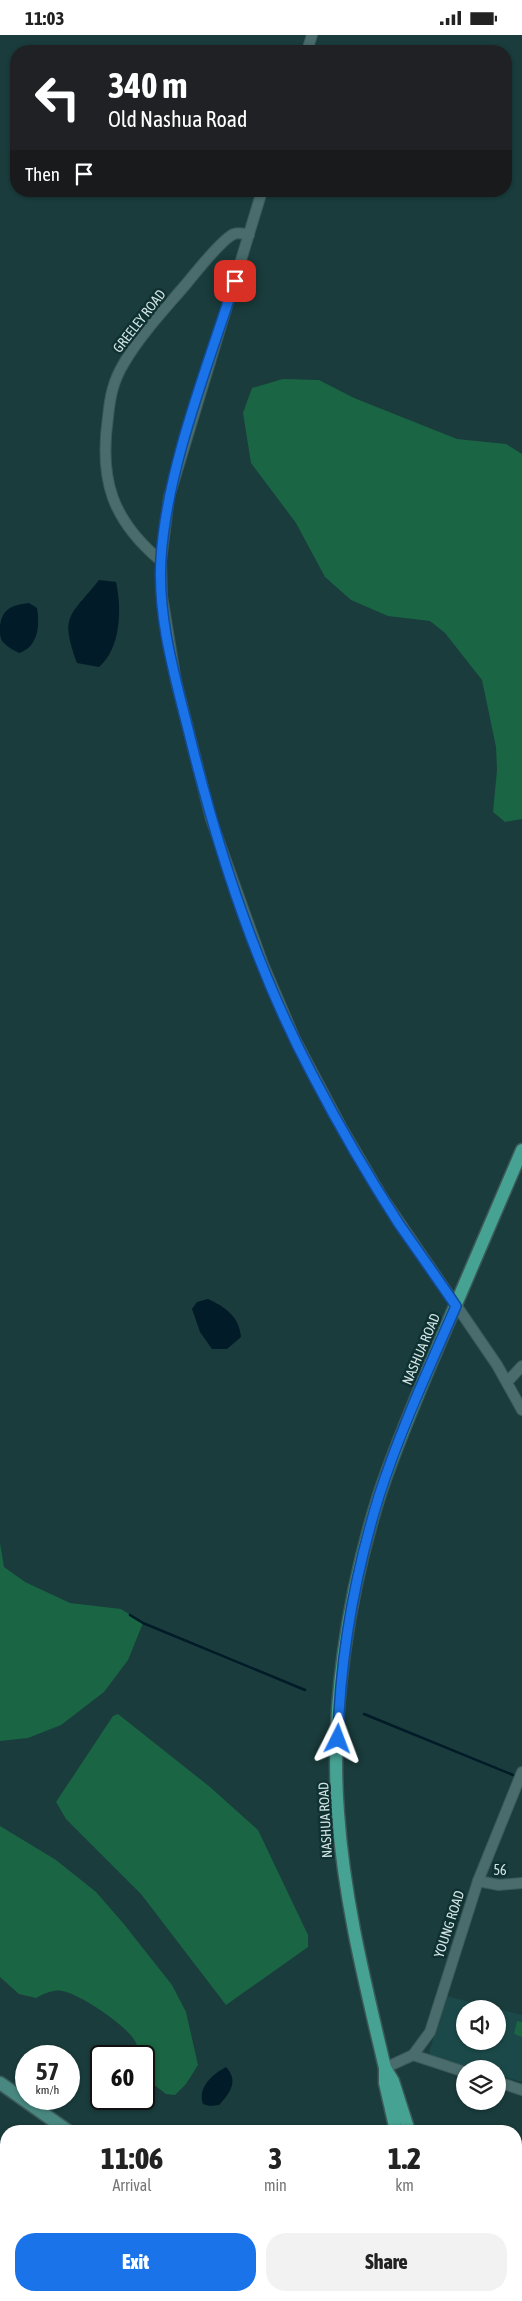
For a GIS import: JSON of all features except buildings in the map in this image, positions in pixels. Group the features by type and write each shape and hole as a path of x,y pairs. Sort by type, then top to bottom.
{"main road":[{"name":"NASHUA ROAD","path":"395,2125 385,2083 385,2068 353,1932 342,1861 337,1811 339,1708 354,1595 368,1534 397,1447 522,1150"},
{"name":"NASHUA ROAD","path":"385,2068 394,2081 407,2125"},
{"path":"0,2083 60,2125"}],"street":[{"path":"260,197 171,487 161,561 162,596 168,639 195,760 211,819 266,971 294,1039 342,1128 400,1224 508,1381 522,1410"},
{"name":"GREELEY ROAD","path":"161,561 131,532 114,501 107,482 104,452 111,391 134,347 197,272 228,238 241,233 249,235"},
{"path":"508,1381 522,1366"},
{"name":"YOUNG ROAD","path":"414,2055 430,2032 478,1881 522,1771"},
{"name":"56","path":"478,1881 499,1885 522,1883"},
{"path":"385,2068 414,2055 456,2069"},
{"path":"506,2084 522,2089"}],"shaded area":[{"path":"99,580 116,582 119,616 116,639 106,659 99,667 77,663 69,635 69,625 70,617 74,610"},
{"path":"29,603 37,608 38,629 34,641 19,653 2,641 0,634 2,617 12,607"},
{"path":"208,1299 230,1313 240,1330 241,1337 227,1349 212,1349 200,1332 192,1309 197,1302"},
{"path":"447,1996 462,2000 456,2000 456,2050 506,2050 506,2011 522,2015 522,2082 506,2077 506,2060 456,2060 456,2063 432,2056 429,2052"},
{"path":"226,2067 232,2077 232,2087 227,2096 219,2105 210,2106 203,2104 202,2092 207,2082"}],"green space":[{"path":"283,379 319,380 354,398 457,439 506,444 522,454 522,819 505,822 493,812 497,770 496,747 482,680 445,633 430,621 388,616 351,600 325,577 296,523 251,463 243,413 252,388"},
{"path":"0,1543 4,1567 25,1582 70,1603 121,1609 143,1623 128,1660 104,1692 61,1725 28,1738 0,1741"},
{"path":"118,1714 210,1787 258,1830 308,1935 308,1947 226,2005 141,1894 66,1819 56,1802 113,1716"},
{"path":"0,1826 56,1860 96,1892 123,1923 172,1985 186,2012 198,2065 186,2084 175,2095 166,2094 155,2086 155,2045 137,2045 123,2027 113,2019 70,1993 52,1991 36,1998 19,1994 0,1977"},
{"path":"517,2021 522,2022 522,2037 514,2034"}],"waterway":[{"path":"130,1615 143,1623 305,1690"},
{"path":"364,1714 513,1775"}],"route":[{"path":"235,281 185,439 169,497 162,545 162,596 164,618 176,681 211,819 263,964 294,1039 342,1128 383,1197 456,1306 402,1434 368,1534 358,1574 346,1647 339,1708 338,1739"}]}
